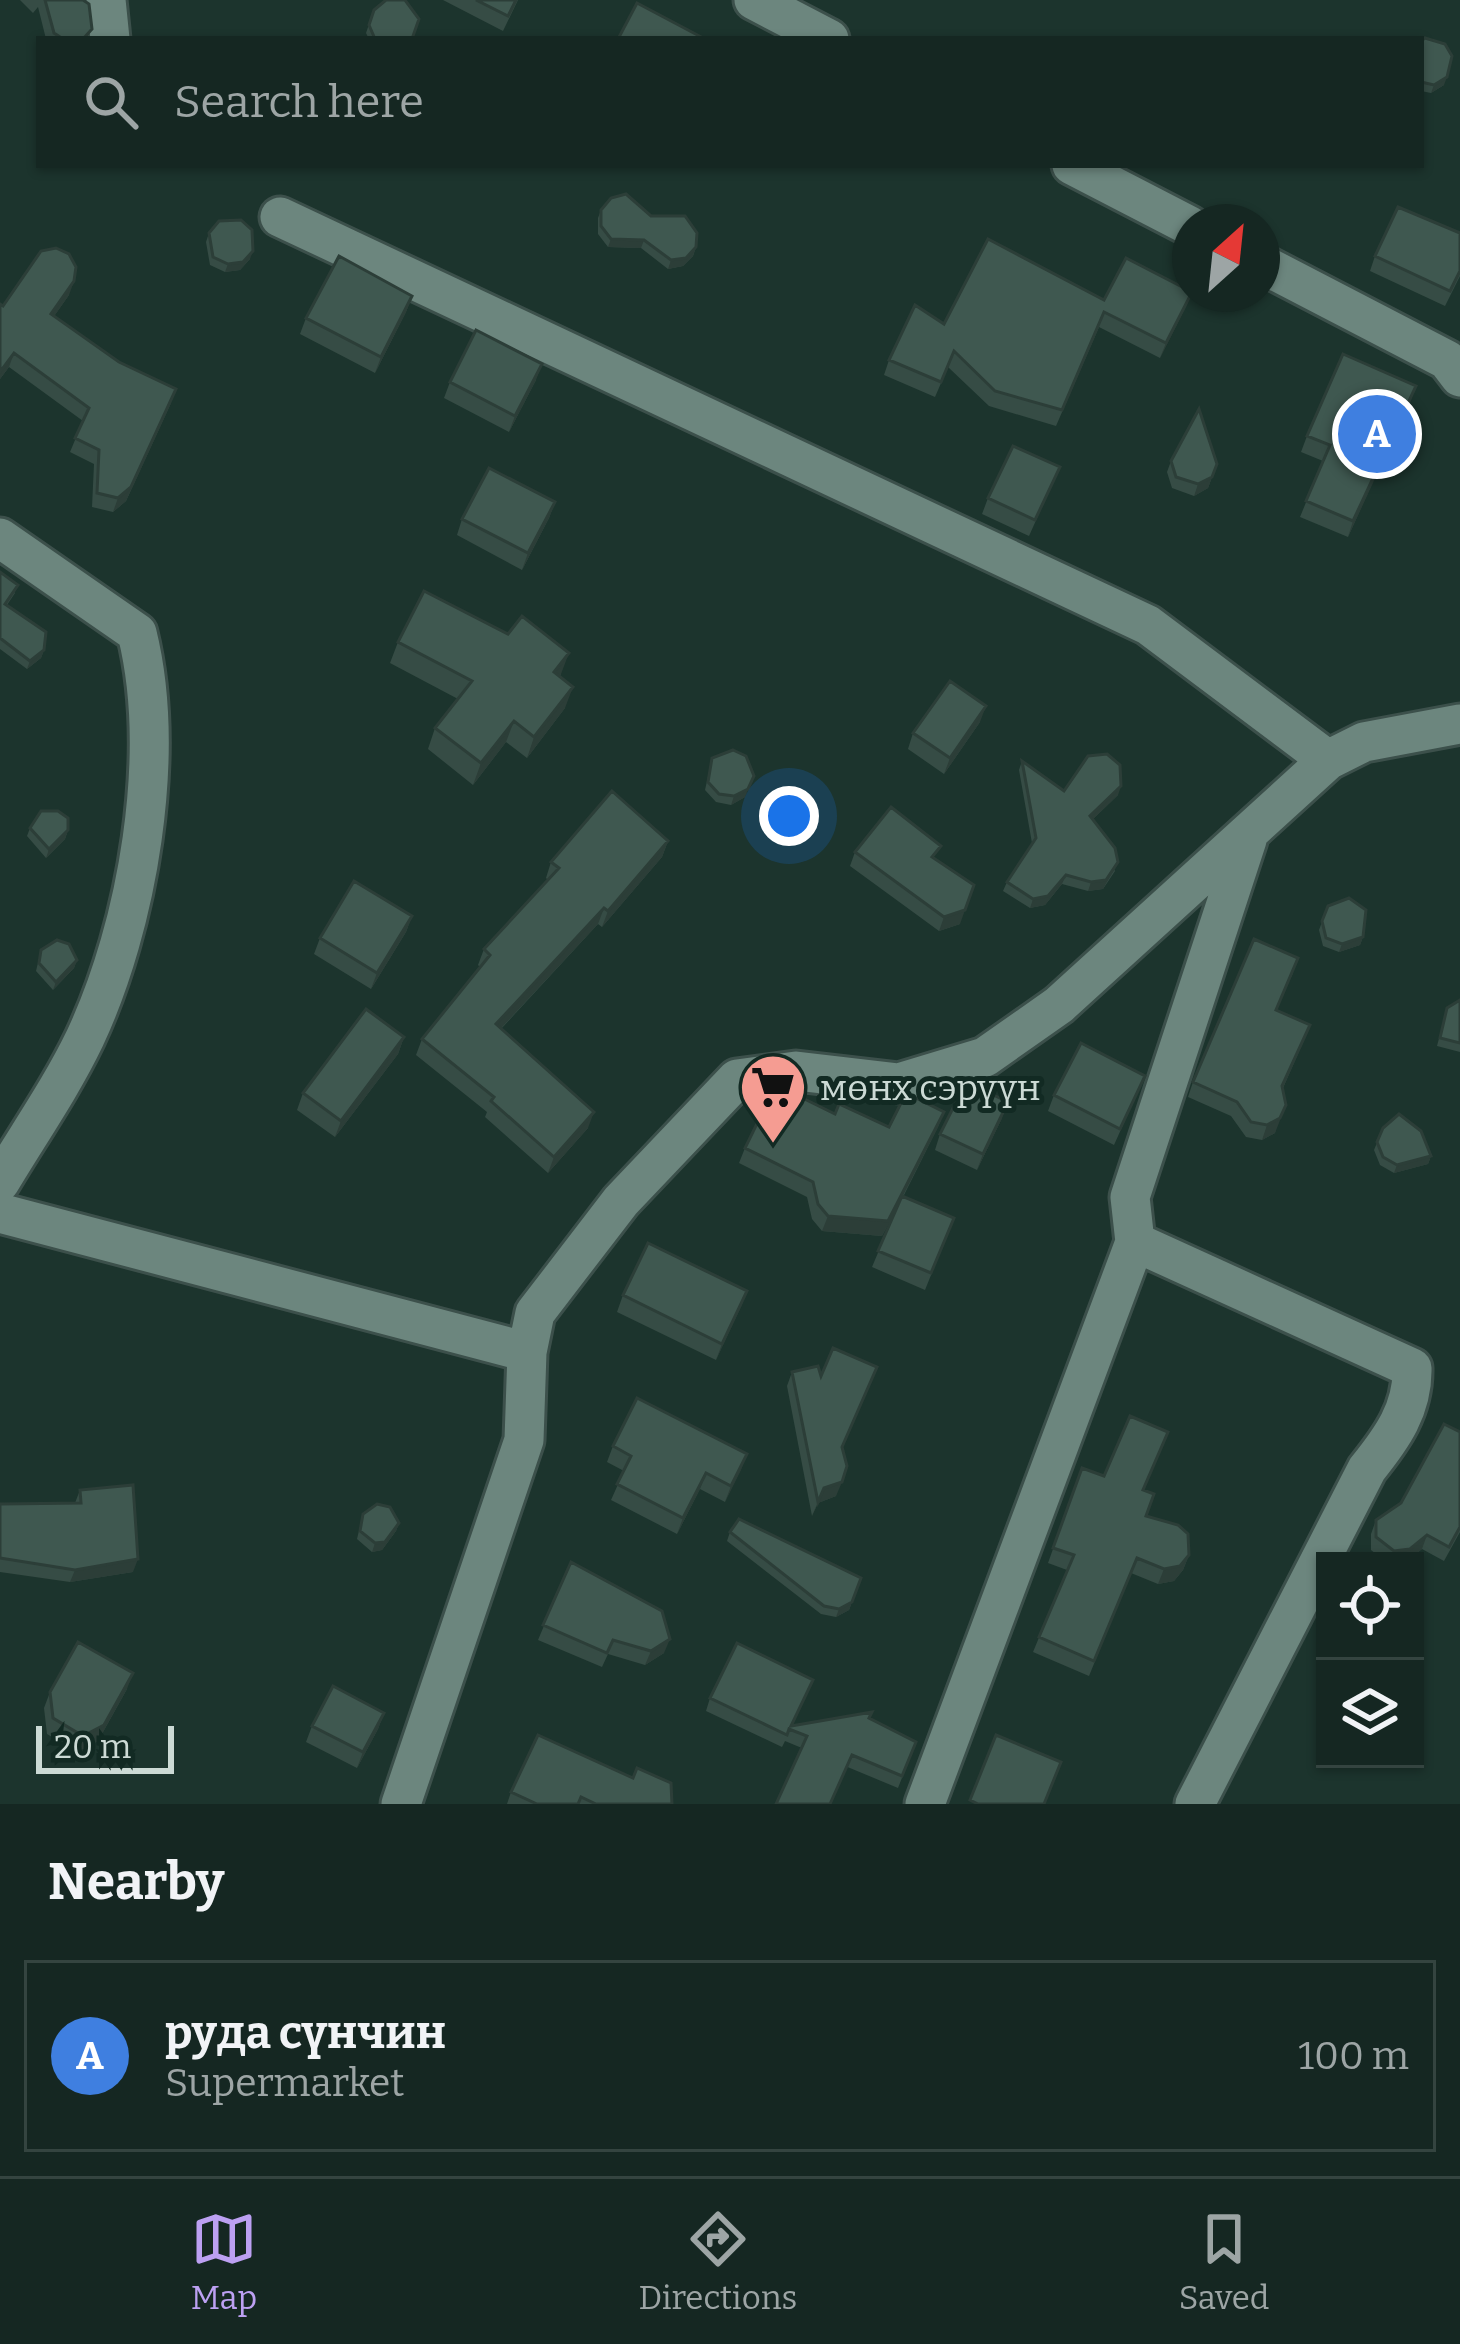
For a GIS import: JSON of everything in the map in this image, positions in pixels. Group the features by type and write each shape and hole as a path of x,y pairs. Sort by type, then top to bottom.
{"street":[{"path":"106,0 110,36"},
{"path":"754,0 824,36"},
{"path":"1078,168 1172,217"},
{"path":"280,217 1148,626 1328,760"},
{"path":"1280,273 1447,360 1460,376"},
{"path":"0,538 137,633 149,681 150,751 126,926 84,1039 0,1182"},
{"path":"401,1804 524,1440 527,1352 535,1312 621,1202 736,1079 796,1071 899,1083 986,1057 1058,1005 1328,760 1364,742 1460,724"},
{"path":"925,1804 1135,1242 1130,1197 1247,837"},
{"path":"0,1214 527,1352"},
{"path":"1135,1242 1412,1368 1412,1391 1394,1437 1367,1468 1196,1804"}],"building":[{"path":"45,0 89,4 92,29 86,36 54,33"},
{"path":"386,0 405,0 419,19 413,36 374,36 369,25 374,10"},
{"path":"476,0 516,0 508,16"},
{"path":"637,3 699,36 620,36"},
{"path":"1424,39 1445,44 1452,56 1447,77 1434,85 1424,83"},
{"path":"626,194 651,216 685,216 697,233 696,247 686,258 671,260 644,240 611,239 601,226 601,210 611,198"},
{"path":"1398,207 1460,233 1460,271 1450,291 1375,256"},
{"path":"241,220 252,230 253,251 243,262 228,264 213,257 209,233 219,221"},
{"path":"988,239 1104,300 1126,258 1172,282 1172,312 1182,312 1166,343 1104,312 1062,410 995,391 954,351 941,382 889,360 915,305 944,324"},
{"path":"56,248 69,254 76,267 74,281 51,314 119,362 176,389 131,487 118,498 97,493 99,450 75,438 89,408 14,353 0,372 0,304 41,251"},
{"path":"339,256 412,296 381,357 306,318"},
{"path":"476,330 542,364 515,416 450,382"},
{"path":"1343,354 1416,386 1353,521 1306,501 1330,445 1307,436"},
{"path":"1199,409 1217,464 1212,477 1198,484 1176,477 1171,461"},
{"path":"1013,446 1060,467 1035,520 988,498"},
{"path":"489,468 555,502 528,553 462,519"},
{"path":"0,572 18,585 5,604 46,632 44,650 30,661 0,638"},
{"path":"424,591 508,634 522,616 569,653 554,672 573,687 534,737 514,721 481,763 435,728 472,681 398,642"},
{"path":"950,681 986,706 950,758 913,733"},
{"path":"733,750 746,756 754,776 748,789 734,796 719,794 708,782 712,758"},
{"path":"1107,754 1120,765 1121,786 1090,816 1115,848 1118,862 1106,880 1091,882 1066,875 1048,896 1033,899 1007,882 1036,838 1022,761 1064,791 1088,756"},
{"path":"612,791 668,841 608,911 604,908 496,1024 594,1112 554,1157 491,1101 494,1097 422,1039 490,955 484,949 559,868 551,862"},
{"path":"891,807 941,846 932,857 974,885 965,910 944,917 855,852"},
{"path":"41,811 58,811 68,818 68,830 49,849 30,828"},
{"path":"354,881 412,916 377,973 320,938"},
{"path":"1349,898 1366,910 1363,937 1342,944 1326,938 1322,921 1328,906"},
{"path":"1254,939 1298,958 1276,1010 1310,1025 1282,1086 1286,1105 1280,1118 1267,1125 1251,1122 1237,1102 1193,1082"},
{"path":"57,940 69,944 77,960 56,982 39,963 41,950"},
{"path":"1460,1000 1460,1043 1440,1038 1447,1008"},
{"path":"366,1009 404,1037 341,1121 303,1093"},
{"path":"1081,1043 1145,1076 1120,1129 1054,1095"},
{"path":"966,1082 1008,1102 983,1154 940,1134"},
{"path":"776,1085 835,1114 839,1104 889,1127 906,1093 944,1112 888,1221 828,1216 818,1204 813,1182 745,1148"},
{"path":"1399,1114 1421,1131 1431,1156 1397,1165 1383,1157 1377,1142 1383,1128"},
{"path":"902,1196 954,1218 931,1273 878,1251"},
{"path":"648,1243 747,1291 722,1344 623,1295"},
{"path":"833,1348 877,1367 842,1447 847,1466 842,1482 824,1488 818,1502 792,1372 818,1366 821,1376"},
{"path":"637,1398 747,1454 731,1486 706,1473 683,1518 617,1484 631,1456 613,1446"},
{"path":"1130,1416 1168,1432 1143,1490 1154,1494 1146,1516 1178,1525 1188,1534 1189,1555 1180,1566 1164,1569 1137,1558 1094,1661 1039,1637 1074,1555 1053,1548 1082,1468 1104,1476"},
{"path":"1444,1424 1460,1432 1460,1527 1449,1547 1427,1535 1410,1549 1394,1551 1376,1537 1376,1520 1401,1503"},
{"path":"133,1485 138,1559 75,1570 0,1558 0,1504 81,1503 80,1490"},
{"path":"377,1504 390,1507 399,1523 385,1542 375,1543 360,1531 363,1514"},
{"path":"739,1519 861,1578 852,1602 839,1609 824,1606 730,1532"},
{"path":"571,1562 662,1611 670,1639 651,1651 613,1640 607,1653 543,1625"},
{"path":"78,1642 133,1673 104,1725 83,1736 53,1718 50,1692"},
{"path":"737,1643 813,1680 791,1726 872,1712 869,1718 916,1742 902,1776 852,1755 830,1804 776,1804 807,1736 789,1729 787,1735 710,1698"},
{"path":"333,1686 384,1713 363,1752 312,1726"},
{"path":"538,1735 633,1778 637,1768 671,1783 672,1804 596,1804 581,1797 578,1804 537,1804 511,1792"},
{"path":"996,1735 1061,1762 1044,1804 970,1800"}],"place":[{"name":"руда сүнчин","path":"1377,434"},
{"name":"мөнх сэрүүн","path":"773,1146"}]}
